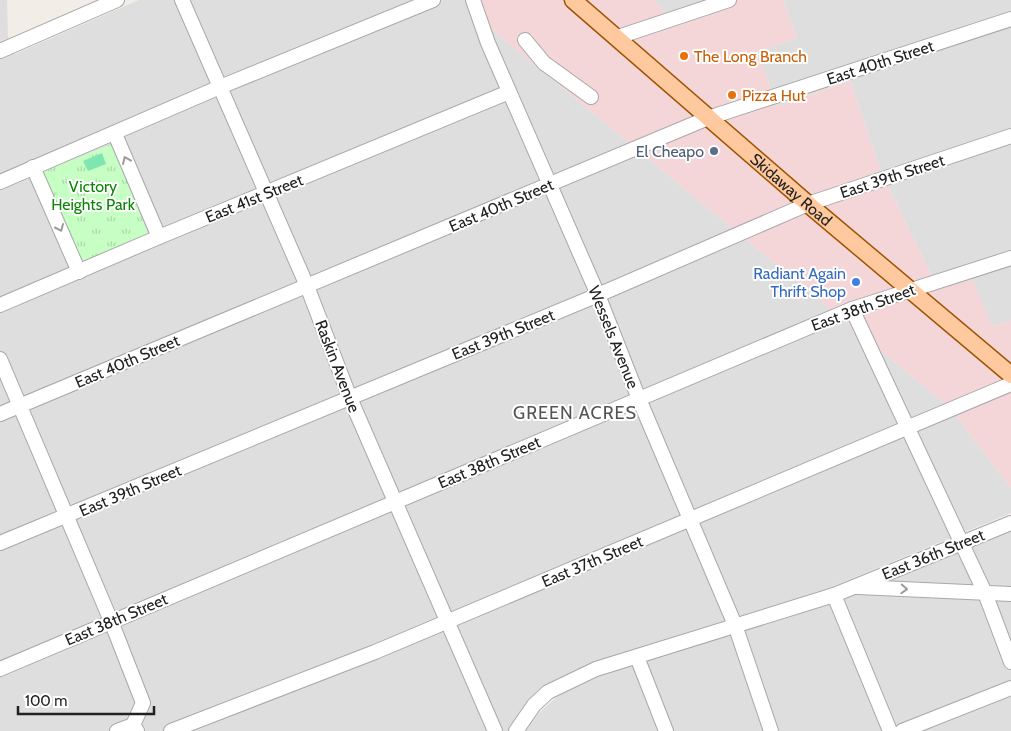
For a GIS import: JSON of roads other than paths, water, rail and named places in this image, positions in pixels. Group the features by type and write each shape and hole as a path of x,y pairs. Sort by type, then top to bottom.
{"main road":[{"name":"Skidaway Road","path":"573,0 908,290 1011,376"}],"street":[{"path":"0,51 117,0"},
{"name":"Raskin Avenue","path":"182,0 307,286 350,398 495,731"},
{"path":"0,182 220,87 433,0"},
{"name":"Wessels Avenue","path":"473,0 488,43 598,295 639,399 735,625 771,731"},
{"path":"618,37 729,0"},
{"name":"East 40th Street","path":"0,414 708,118 1011,18"},
{"path":"525,40 544,64 591,97"},
{"name":"East 41st Street","path":"0,305 159,236 266,194 509,92"},
{"path":"114,134 159,236"},
{"name":"East 39th Street","path":"0,543 598,295 808,204 1011,136"},
{"path":"33,167 79,272"},
{"name":"East 38th Street","path":"0,669 111,620 852,309 1011,258"},
{"path":"852,309 909,427 960,542 985,593 1011,662"},
{"path":"0,359 111,620 143,703 135,728 117,731"},
{"name":"East 37th Street","path":"171,731 448,621 1011,384"},
{"name":"East 36th Street","path":"516,731 534,705 556,688 596,669 834,595 960,542 1011,523"},
{"path":"855,587 1011,594"},
{"path":"834,595 890,731"},
{"path":"637,657 666,731"},
{"path":"902,731 1011,688"}],"place":[{"name":"The Long Branch","path":"684,56"},
{"name":"Pizza Hut","path":"732,95"},
{"name":"El Cheapo","path":"714,151"},
{"name":"Radiant Again Thrift Shop","path":"856,282"}],"district":[{"name":"GREEN ACRES","path":"575,413"}],"park label":[{"name":"Victory Heights Park","path":"93,195"}]}
